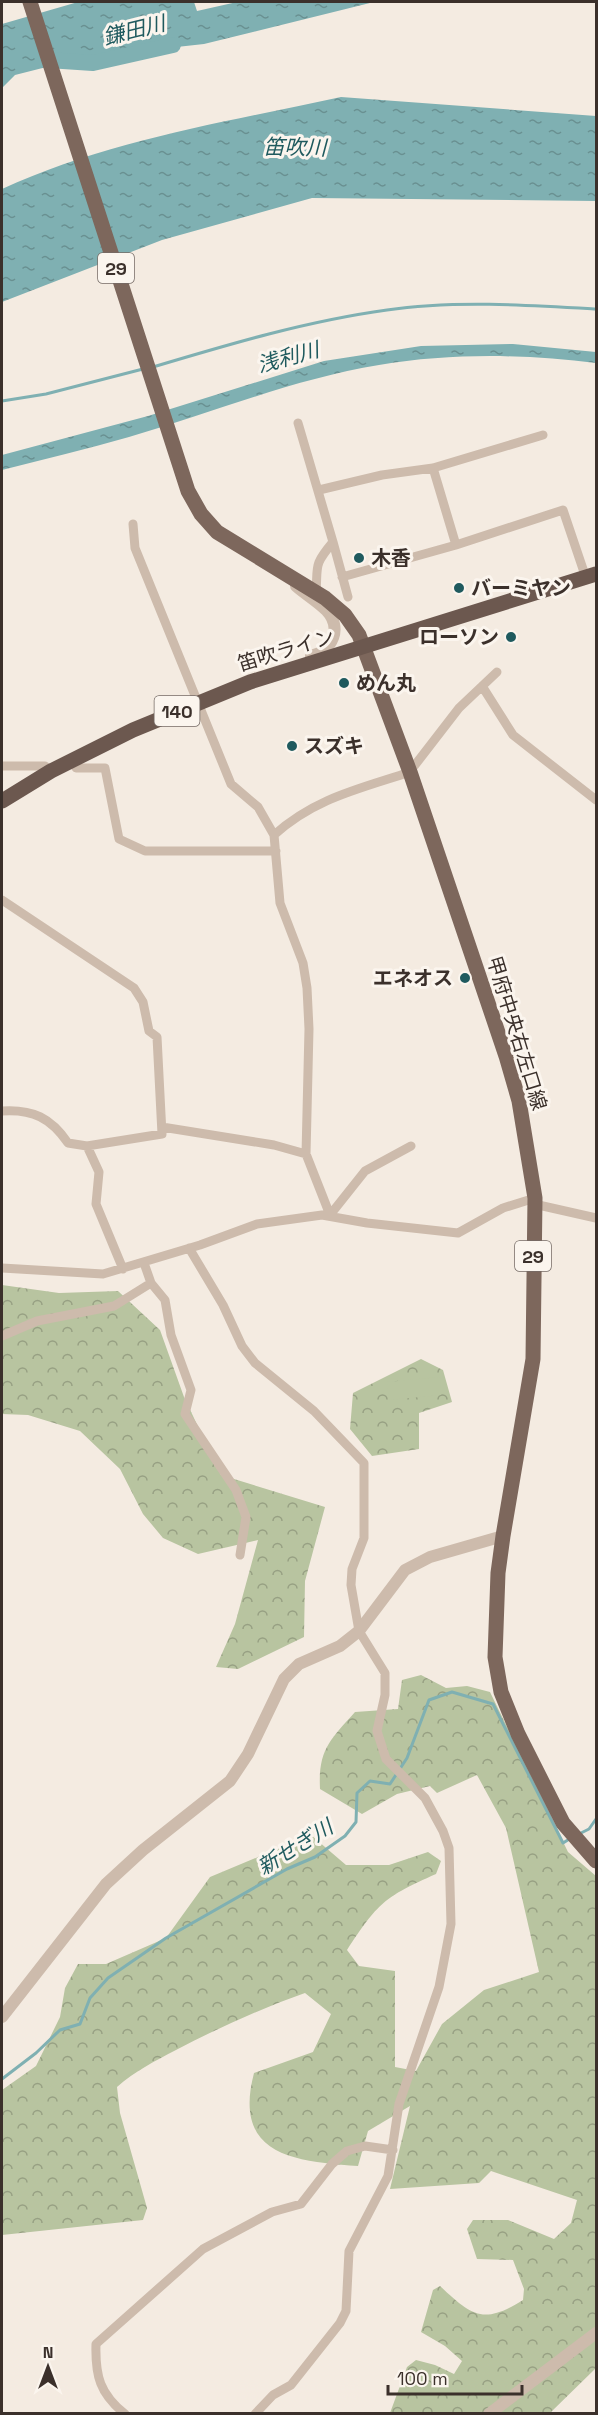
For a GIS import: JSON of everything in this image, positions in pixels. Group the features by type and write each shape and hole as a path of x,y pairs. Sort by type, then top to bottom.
{"highway":[{"name":"笛吹ライン","path":"2,801 72,760 199,702 249,682 591,576"}],"main road":[{"name":"甲府中央右左口線","path":"30,2 188,491 208,523 229,541 316,593 345,615 364,648 409,771 506,1056 519,1101 535,1201 533,1359 498,1573 495,1657 501,1692 518,1734 563,1823 597,1861"}],"street":[{"path":"297,423 319,490 348,597"},
{"path":"319,490 382,475 433,468 543,435"},
{"path":"433,468 456,545"},
{"path":"342,576 456,545 563,510 591,576"},
{"path":"133,524 135,548 231,784 258,807 274,835 280,903 303,963 307,988 309,1029 306,1154 330,1215"},
{"path":"316,593 315,570 321,557 333,542"},
{"path":"249,682 292,662 319,654 327,649 334,640 335,625 326,610 282,574"},
{"path":"274,835 296,815 330,799 409,771 459,708 497,672"},
{"path":"482,686 513,735 597,800"},
{"path":"72,760 76,768 105,768 119,839 145,851 276,851"},
{"path":"2,766 45,766 51,771"},
{"path":"2,900 134,988 143,1002 148,1031 157,1037 162,1134 87,1146 68,1143 55,1124 47,1119 19,1110 2,1110"},
{"path":"162,1127 274,1145 306,1154"},
{"path":"87,1146 99,1172 96,1204 123,1269"},
{"path":"330,1215 365,1171 411,1146"},
{"path":"2,1268 103,1274 144,1263 257,1224 330,1215 367,1223 458,1233 502,1208 535,1201 597,1218"},
{"path":"189,1248 223,1305 242,1346 255,1363 302,1400 364,1463 364,1538 352,1569 351,1585 359,1631 385,1673 385,1695 377,1731 386,1759 428,1803 443,1831 449,1857 452,1923 439,1987 399,2104 388,2176 378,2200 349,2252 346,2311 340,2323 291,2385 273,2395 255,2414"},
{"path":"144,1263 151,1283 165,1300 171,1335 191,1390 185,1414 236,1490 246,1517 240,1555"},
{"path":"2,1336 37,1321 114,1306 151,1283"},
{"path":"2,2017 105,1884 143,1850 230,1781 248,1755 284,1679 299,1664 340,1646 359,1631 405,1570 430,1557 503,1536"},
{"path":"125,2414 107,2400 101,2388 96,2344 203,2249 272,2212 301,2204 332,2164 347,2151 365,2146 393,2150"},
{"path":"489,2414 597,2333"}],"green space":[{"path":"2,1285 59,1293 118,1291 160,1330 184,1397 221,1475 325,1507 305,1581 304,1637 238,1669 216,1667 235,1624 258,1540 198,1554 163,1538 143,1514 120,1469 80,1431 28,1415 2,1414"},
{"path":"421,1359 443,1370 452,1402 419,1413 419,1449 372,1456 350,1429 353,1393"},
{"path":"440,1377 441,1395 389,1400 387,1382"},
{"path":"421,1675 446,1688 467,1686 490,1692 568,1852 596,1876 596,2368 550,2413 390,2413 407,2367 416,2360 435,2365 454,2374 462,2361 445,2346 421,2332 433,2290 440,2286 461,2304 478,2314 498,2313 523,2300 524,2289 513,2260 477,2259 467,2229 473,2220 508,2220 554,2239 571,2223 577,2200 491,2171 479,2183 390,2189 410,2106 368,2131 358,2166 292,2157 274,2149 261,2138 252,2122 250,2101 254,2073 313,2052 331,2014 305,1993 255,2012 192,2042 145,2067 117,2087 120,2113 147,2208 143,2220 2,2235 2,2090 36,2066 60,2017 65,1988 78,1964 106,1964 166,1938 210,1877 311,1835 346,1865 389,1865 428,1852 441,1861 436,1874 393,1896 375,1911 347,1950 359,1966 395,1971 395,2067 416,2071 442,2024 484,1990 539,1972 506,1828 477,1775 437,1793 430,1786 397,1794 362,1814 320,1789 321,1764 327,1746 346,1722 355,1712 398,1709 402,1680"}],"water":[{"path":"78,2 194,2 197,11 237,2 374,2 204,44 86,57 15,75 2,88 2,24"},
{"name":"笛吹川","path":"341,97 596,116 596,201 312,198 162,240 2,302 2,189 84,157 126,145 211,124"},
{"path":"513,344 596,352 596,363 487,356 433,358 379,365 315,379 160,428 2,470 2,455 148,416 324,361 421,346"}],"waterway":[{"name":"鎌田川","path":"48,60 93,63 173,45"},
{"path":"153,367 298,327 387,310 465,304 596,309"},
{"path":"2,401 46,394 143,369"},
{"name":"新せぎ川","path":"2,2079 36,2053 60,2030 80,2024 90,1998 108,1978 166,1938 287,1869 315,1857 345,1836 356,1822 357,1793 370,1781 390,1784 407,1758 429,1700 452,1692 493,1704 563,1843 571,1838"},
{"name":"新せぎ川","path":"579,1834 589,1829 596,1819"}],"place":[{"name":"木香","path":"359,558"},
{"name":"バーミヤン","path":"459,588"},
{"name":"ローソン","path":"511,637"},
{"name":"めん丸","path":"344,683"},
{"name":"スズキ","path":"292,746"},
{"name":"エネオス","path":"465,978"}],"water label":[{"name":"浅利川","path":"288,357"}]}
